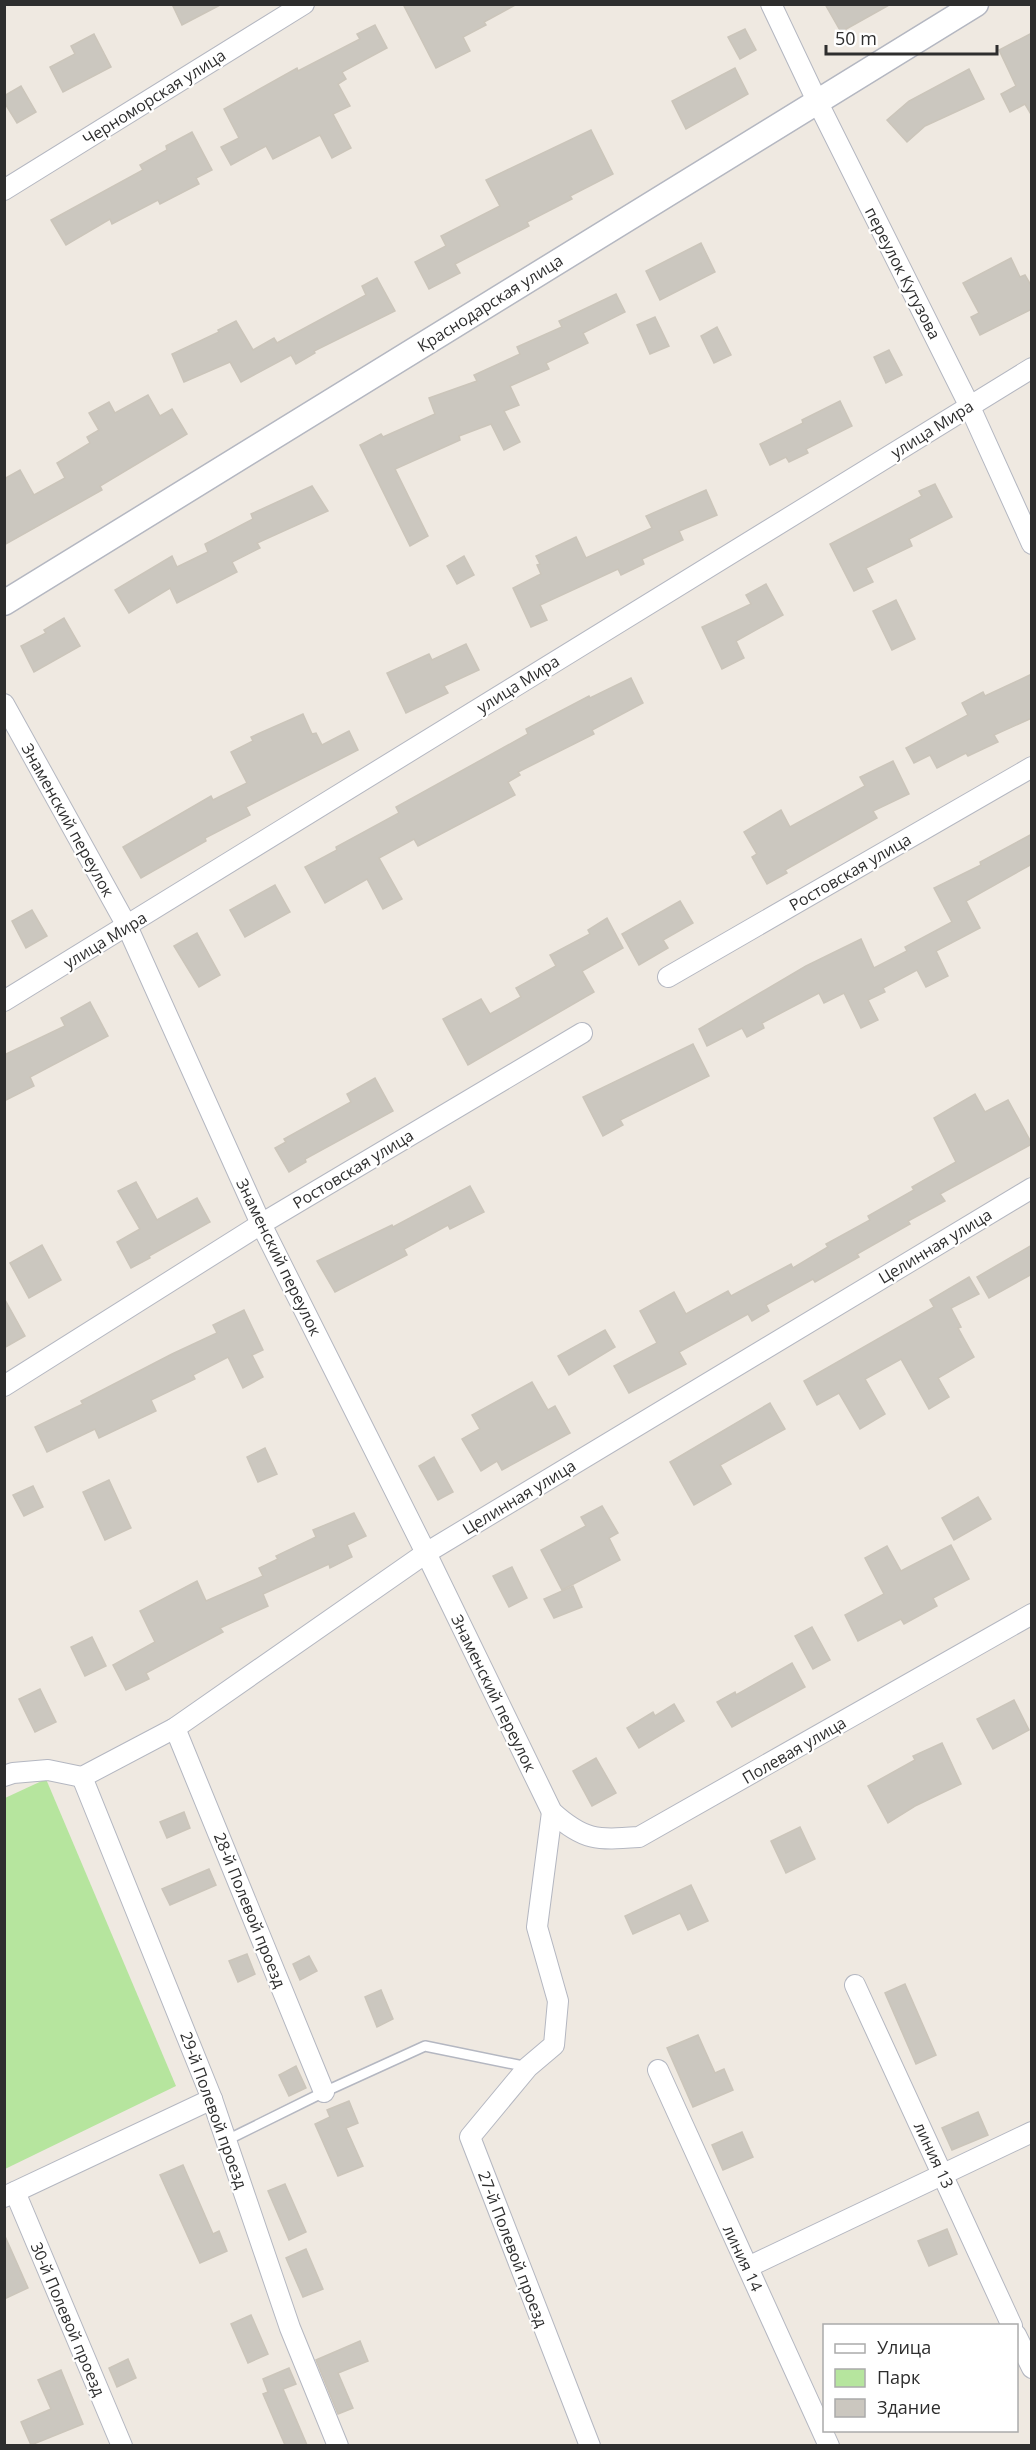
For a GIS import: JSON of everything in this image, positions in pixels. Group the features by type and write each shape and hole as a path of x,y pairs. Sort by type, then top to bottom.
{"street":[{"name":"Черноморская улица","path":"4,190 304,4"},
{"name":"переулок Кутузова","path":"771,4 969,405 1032,544"},
{"name":"Краснодарская улица","path":"4,603 976,4"},
{"name":"улица Мира","path":"4,1000 1032,368"},
{"name":"Знаменский переулок","path":"4,704 127,926 261,1224 426,1553 552,1812"},
{"name":"Ростовская улица","path":"668,977 1032,767"},
{"name":"Ростовская улица","path":"4,1386 261,1224 582,1033"},
{"name":"Целинная улица","path":"82,1777 175,1728 426,1553 1032,1188"},
{"name":"Полевая улица","path":"552,1812 569,1827 599,1840 639,1838 1032,1614"},
{"name":"28-й Полевой проезд","path":"175,1728 324,2092"},
{"path":"4,1776 48,1770 82,1777"},
{"name":"29-й Полевой проезд","path":"82,1777 212,2099 290,2328 338,2445"},
{"path":"528,2067 554,2045 558,2001 537,1927 552,1812"},
{"name":"линия 13","path":"855,1985 1012,2324"},
{"name":"27-й Полевой проезд","path":"528,2067 470,2137 590,2445"},
{"name":"линия 14","path":"658,2070 823,2432"},
{"path":"10,2195 212,2099"},
{"path":"748,2267 1032,2132"},
{"name":"30-й Полевой проезд","path":"10,2195 122,2445"},
{"path":"1018,2337 1032,2368"}],"lane":[{"path":"227,2140 425,2046 528,2067"}],"green space":[{"path":"46,1779 176,2086 5,2169 5,1798"}],"building":[{"path":"172,4 222,4 182,25"},
{"path":"403,4 517,4 484,22 486,25 463,37 470,51 436,68"},
{"path":"825,4 891,4 841,32"},
{"path":"375,25 387,48 342,72 346,79 338,84 350,106 333,114 351,148 332,158 320,135 273,159 266,146 231,165 221,147 239,138 224,109 297,68 298,71 360,39 357,34"},
{"path":"745,29 756,50 740,59 728,37"},
{"path":"1032,33 1032,116 1025,104 1010,112 1001,94 1016,86 999,50"},
{"path":"94,34 111,67 63,92 50,67 75,54 71,46"},
{"path":"735,68 748,94 686,129 672,101"},
{"path":"969,69 984,99 925,126 907,142 887,120 909,101"},
{"path":"21,86 36,112 17,123 4,102 4,96"},
{"path":"591,130 613,174 570,196 572,199 527,222 529,226 455,264 460,273 429,289 415,262 446,246 441,236 500,206 486,180"},
{"path":"192,132 212,170 196,178 199,184 160,204 158,200 112,224 110,219 66,245 51,220 143,170 140,165 167,150 166,146"},
{"path":"701,243 715,272 660,300 646,271"},
{"path":"1011,258 1020,277 1025,275 1032,287 1032,309 980,335 971,317 979,313 963,283"},
{"path":"377,278 395,311 314,351 315,353 296,364 291,355 241,382 230,362 184,382 172,354 219,332 218,330 236,321 253,350 274,338 277,343 366,295 362,286"},
{"path":"616,294 625,312 583,333 588,343 546,363 549,369 510,386 519,405 504,411 520,442 504,450 491,424 459,436 460,440 395,469 428,536 410,546 360,445 381,434 383,437 435,414 429,398 477,381 474,375 520,354 517,347 562,327 559,321"},
{"path":"655,317 669,346 650,354 637,325"},
{"path":"717,327 731,355 714,363 701,336"},
{"path":"889,350 902,375 886,383 874,357"},
{"path":"148,395 160,416 172,409 187,434 100,486 102,490 4,545 4,479 20,470 34,495 65,478 57,463 90,443 87,437 99,430 89,413 109,402 115,413"},
{"path":"840,401 852,426 806,449 808,453 789,462 786,457 770,465 760,444 803,423 802,420"},
{"path":"935,484 952,517 909,539 912,546 866,568 873,582 854,591 830,544 922,496 919,491"},
{"path":"312,486 328,511 257,543 260,548 232,562 237,572 177,603 170,588 129,613 115,590 172,556 177,567 208,552 205,544 253,519 251,514"},
{"path":"706,490 717,515 679,531 683,540 642,559 644,564 621,575 618,569 540,605 547,620 531,627 513,588 541,574 536,556 576,537 586,558 652,528 646,516"},
{"path":"464,556 474,575 457,584 447,566"},
{"path":"766,584 783,615 736,641 744,658 722,669 702,627 751,604 746,595"},
{"path":"896,600 915,639 892,650 873,611"},
{"path":"64,618 80,646 34,672 21,646 46,633 44,630"},
{"path":"466,644 479,670 444,686 448,693 406,713 387,673 429,654 432,660"},
{"path":"1032,674 1032,718 994,735 998,742 968,756 966,753 937,768 930,755 914,763 906,748 968,715 962,703 983,692 985,696"},
{"path":"631,678 643,703 592,730 594,734 518,772 520,775 508,782 515,795 418,846 414,839 379,858 402,899 383,909 367,879 325,903 305,867 337,850 336,847 399,813 396,807 528,734 526,729 589,696 590,698"},
{"path":"303,714 312,734 316,733 322,745 349,731 358,750 246,807 250,815 205,838 206,841 141,878 123,847 211,796 213,800 247,783 231,752 253,741 251,737"},
{"path":"893,761 909,794 873,811 877,818 785,870 787,873 767,884 752,857 757,854 744,832 781,810 790,827 865,786 860,777"},
{"path":"1032,834 1032,864 966,901 980,928 936,951 948,976 926,987 917,970 883,988 885,992 868,1000 878,1020 861,1028 844,993 824,1003 819,993 762,1023 764,1028 747,1037 742,1028 707,1046 699,1029 806,966 861,939 874,968 907,951 905,947 952,922 934,888 981,865 980,862"},
{"path":"275,885 290,912 245,937 230,910"},
{"path":"680,901 693,923 663,940 668,948 639,965 622,934"},
{"path":"32,910 47,936 26,948 12,921"},
{"path":"607,918 623,948 582,971 594,992 468,1065 443,1019 481,999 490,1014 521,997 516,988 556,966 550,955 590,934 588,930"},
{"path":"197,933 220,975 199,987 174,946"},
{"path":"90,1002 108,1036 30,1077 34,1086 4,1101 4,1055 65,1026 61,1018"},
{"path":"693,1044 709,1076 620,1120 623,1125 603,1136 583,1097"},
{"path":"375,1078 393,1111 305,1159 306,1162 289,1172 275,1148 286,1142 284,1139 351,1102 347,1094"},
{"path":"975,1094 985,1112 1008,1100 1032,1144 940,1194 945,1201 908,1221 910,1224 857,1254 859,1257 815,1282 813,1279 766,1305 769,1311 752,1321 748,1314 679,1352 686,1364 629,1393 614,1366 657,1343 640,1311 674,1292 686,1314 728,1291 731,1296 791,1264 793,1268 828,1247 826,1244 870,1220 868,1216 914,1190 912,1187 956,1162 934,1118"},
{"path":"136,1182 157,1220 197,1198 210,1222 131,1268 117,1242 140,1229 118,1191"},
{"path":"470,1186 484,1212 450,1229 448,1225 404,1249 407,1255 335,1292 317,1261 392,1225 393,1227"},
{"path":"42,1245 61,1280 29,1298 10,1263"},
{"path":"1032,1245 1032,1274 989,1298 977,1277"},
{"path":"969,1277 979,1294 951,1308 961,1327 958,1328 974,1357 938,1378 949,1397 929,1409 901,1359 865,1379 885,1414 860,1429 839,1393 817,1405 804,1381 934,1307 930,1300"},
{"path":"4,1298 25,1336 4,1348"},
{"path":"244,1310 263,1350 252,1355 263,1377 243,1388 228,1357 193,1375 195,1379 151,1400 156,1411 99,1438 95,1429 47,1452 35,1427 83,1404 81,1401 172,1354 217,1333 213,1325"},
{"path":"605,1330 615,1347 569,1375 558,1356"},
{"path":"532,1382 548,1410 555,1406 570,1433 502,1470 497,1461 481,1471 462,1439 480,1429 472,1415"},
{"path":"770,1403 785,1429 720,1465 731,1484 694,1505 670,1462"},
{"path":"265,1448 277,1474 258,1482 247,1457"},
{"path":"434,1457 453,1492 438,1500 419,1466"},
{"path":"109,1480 131,1528 105,1540 83,1492"},
{"path":"33,1486 43,1507 24,1516 13,1495"},
{"path":"978,1497 991,1519 954,1540 942,1518"},
{"path":"602,1506 618,1533 609,1538 620,1560 562,1590 541,1550 586,1526 581,1517"},
{"path":"354,1513 366,1536 347,1545 352,1557 330,1568 329,1564 263,1594 268,1606 220,1628 223,1632 146,1673 149,1679 126,1690 113,1665 155,1642 140,1611 197,1581 206,1601 263,1576 259,1568 278,1559 276,1556 316,1537 313,1530"},
{"path":"951,1545 969,1579 933,1598 937,1606 904,1624 901,1619 858,1641 845,1615 884,1594 865,1558 887,1546 901,1571"},
{"path":"512,1567 527,1598 509,1607 493,1576"},
{"path":"573,1586 582,1607 554,1618 544,1599"},
{"path":"812,1627 830,1660 813,1669 795,1636"},
{"path":"92,1637 106,1666 85,1676 71,1647"},
{"path":"792,1663 805,1687 732,1727 717,1702 735,1692 736,1695"},
{"path":"40,1689 56,1722 35,1732 19,1699"},
{"path":"1014,1700 1029,1730 993,1749 977,1719"},
{"path":"674,1704 684,1721 639,1748 627,1728 653,1712 655,1716"},
{"path":"942,1743 961,1784 915,1806 888,1823 868,1786 915,1760 913,1756"},
{"path":"596,1758 616,1793 592,1806 573,1771"},
{"path":"184,1812 190,1828 167,1838 160,1822"},
{"path":"800,1827 815,1859 786,1873 771,1841"},
{"path":"209,1869 216,1885 170,1905 162,1889"},
{"path":"691,1885 708,1921 688,1930 680,1913 633,1934 625,1916"},
{"path":"247,1954 255,1974 238,1982 229,1961"},
{"path":"309,1956 317,1971 300,1980 293,1964"},
{"path":"905,1984 936,2055 916,2064 885,1993"},
{"path":"381,1990 393,2019 377,2027 365,1997"},
{"path":"698,2035 715,2073 724,2069 733,2090 693,2107 667,2048"},
{"path":"296,2066 306,2088 289,2096 279,2075"},
{"path":"349,2101 358,2123 346,2128 363,2166 338,2176 315,2124 330,2117 327,2110"},
{"path":"978,2112 988,2135 952,2150 942,2128"},
{"path":"742,2132 753,2157 723,2170 712,2145"},
{"path":"183,2165 213,2234 219,2231 227,2251 200,2263 160,2175"},
{"path":"285,2184 306,2232 289,2240 268,2191"},
{"path":"947,2229 957,2254 929,2266 918,2241"},
{"path":"4,2234 28,2288 4,2299"},
{"path":"306,2249 323,2289 303,2297 286,2258"},
{"path":"251,2315 268,2354 248,2363 231,2324"},
{"path":"360,2341 368,2361 338,2373 353,2408 338,2414 316,2360"},
{"path":"128,2359 136,2378 117,2387 109,2368"},
{"path":"289,2368 296,2384 283,2389 307,2445 285,2445 263,2394 268,2392 263,2379"},
{"path":"61,2370 83,2424 31,2445 21,2422 51,2409 38,2380"}]}
